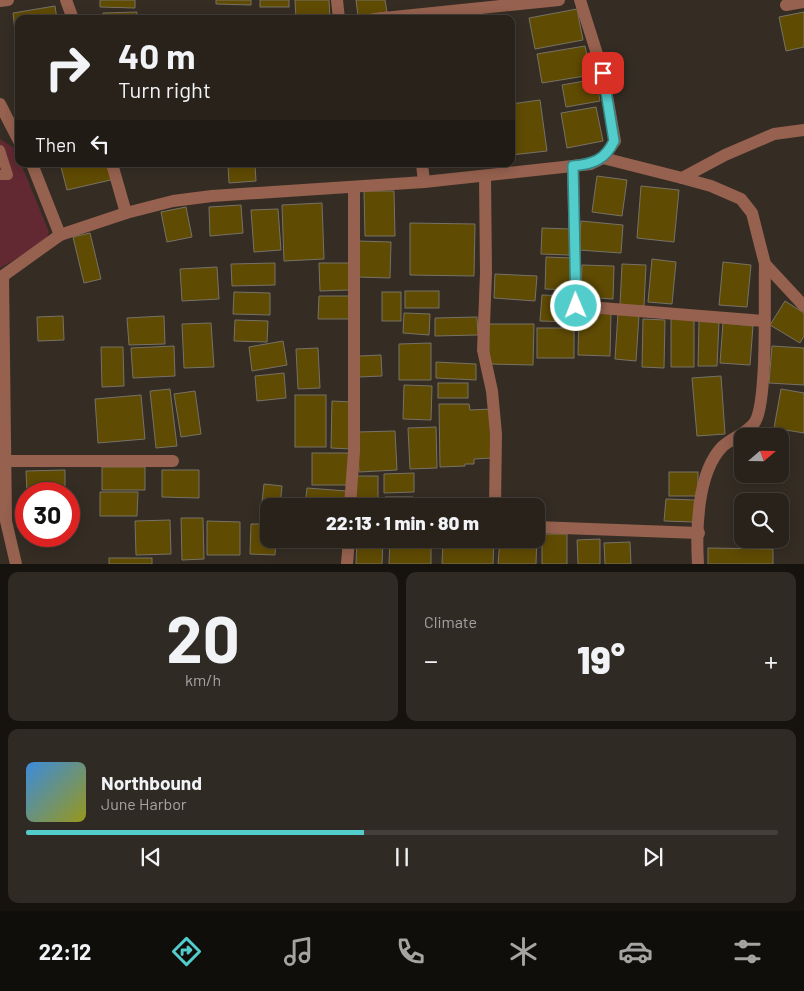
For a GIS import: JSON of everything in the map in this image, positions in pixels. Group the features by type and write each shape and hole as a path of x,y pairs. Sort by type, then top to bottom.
{"street":[{"path":"0,1 8,0"},
{"path":"66,0 72,15"},
{"path":"337,0 339,15"},
{"path":"420,15 559,0"},
{"path":"16,564 6,521 2,277 60,236 126,213 173,201 212,196 424,182 591,164 603,158 614,141 603,73 580,0"},
{"path":"786,5 804,2"},
{"path":"0,104 15,133"},
{"path":"682,178 725,155 774,134 804,130"},
{"path":"603,158 711,186 741,199 752,213 765,264 762,398 755,423 722,447 711,462 701,494 698,564"},
{"path":"573,166 576,306 764,321"},
{"path":"33,167 60,236"},
{"path":"113,167 126,213"},
{"path":"422,167 424,182"},
{"path":"485,176 486,273 483,350 492,391 496,434 495,498"},
{"path":"351,498 354,451 354,187"},
{"path":"765,264 804,306"},
{"path":"5,461 173,461"},
{"path":"545,527 699,533"},
{"path":"347,564 348,548"}],"lane":[{"path":"0,150 8,174 0,175"}],"shaded area":[{"path":"0,139 14,148 15,167 22,167 49,232 45,242 0,268"}],"building":[{"path":"100,0 135,0 135,8 100,7"},
{"path":"216,0 251,0 251,5 216,4"},
{"path":"260,0 289,0 289,7 260,7"},
{"path":"295,0 329,0 330,15 296,15"},
{"path":"356,0 385,0 387,12 358,15"},
{"path":"55,6 56,15 15,15 15,31 13,13"},
{"path":"577,9 583,40 535,49 529,18"},
{"path":"137,12 137,15 103,15 103,13"},
{"path":"804,12 804,47 786,51 779,17"},
{"path":"585,46 591,75 542,83 537,54"},
{"path":"596,79 600,101 566,107 562,85"},
{"path":"540,100 547,151 515,155 515,103"},
{"path":"596,107 603,141 567,148 561,113"},
{"path":"61,167 113,167 115,179 67,190"},
{"path":"228,167 255,167 256,181 229,183"},
{"path":"597,176 627,180 622,216 592,212"},
{"path":"641,186 679,190 674,242 637,238"},
{"path":"364,191 394,191 395,236 365,236"},
{"path":"322,203 324,259 284,261 282,205"},
{"path":"241,205 243,233 210,236 209,207"},
{"path":"186,207 192,237 167,242 161,212"},
{"path":"278,209 281,250 254,252 251,210"},
{"path":"581,221 623,225 621,253 579,250"},
{"path":"410,223 475,224 474,276 410,275"},
{"path":"542,228 571,229 569,255 541,254"},
{"path":"90,233 101,279 84,283 73,237"},
{"path":"358,241 391,242 390,278 357,277"},
{"path":"546,257 573,258 571,290 545,289"},
{"path":"652,259 676,262 672,304 648,302"},
{"path":"723,262 751,265 747,307 719,305"},
{"path":"275,263 275,285 232,286 231,264"},
{"path":"319,263 350,263 350,290 320,291"},
{"path":"622,264 646,265 644,306 620,305"},
{"path":"582,265 614,266 613,299 581,297"},
{"path":"217,267 219,299 182,301 180,269"},
{"path":"495,274 537,276 535,301 494,298"},
{"path":"405,291 439,291 439,308 405,308"},
{"path":"234,292 270,293 270,315 233,314"},
{"path":"382,292 401,292 401,321 382,321"},
{"path":"542,295 572,296 571,322 540,321"},
{"path":"319,296 349,296 349,319 318,319"},
{"path":"785,301 804,313 804,336 800,343 770,325"},
{"path":"579,311 611,312 610,356 578,355"},
{"path":"404,313 430,314 429,335 403,333"},
{"path":"618,313 639,315 636,361 615,359"},
{"path":"63,316 64,340 38,341 37,317"},
{"path":"164,316 165,344 129,345 127,318"},
{"path":"671,316 694,317 694,367 671,367"},
{"path":"477,317 478,335 435,336 435,318"},
{"path":"643,319 665,320 664,368 642,367"},
{"path":"235,320 268,321 267,342 234,341"},
{"path":"699,321 719,322 717,366 698,366"},
{"path":"211,323 214,367 184,368 182,324"},
{"path":"723,323 753,326 750,365 720,363"},
{"path":"489,324 534,324 533,365 489,364"},
{"path":"537,328 574,328 574,358 537,358"},
{"path":"283,341 287,365 252,371 249,347"},
{"path":"431,343 431,380 399,380 399,344"},
{"path":"174,346 175,376 133,378 131,348"},
{"path":"772,346 804,348 804,385 769,383"},
{"path":"101,347 123,347 124,386 102,387"},
{"path":"318,348 320,388 298,389 296,349"},
{"path":"381,355 382,376 359,377 359,356"},
{"path":"436,362 476,364 476,380 436,378"},
{"path":"284,373 286,398 257,401 255,376"},
{"path":"721,376 725,434 697,436 692,378"},
{"path":"438,383 468,383 468,398 438,398"},
{"path":"404,385 432,386 431,420 403,419"},
{"path":"170,389 177,446 156,448 150,391"},
{"path":"781,389 804,393 804,433 789,430 789,428 774,428"},
{"path":"195,391 201,434 181,437 174,394"},
{"path":"141,395 145,439 98,443 95,399"},
{"path":"295,395 326,395 326,447 295,447"},
{"path":"332,401 352,402 351,449 331,448"},
{"path":"439,404 469,404 470,410 492,409 492,458 474,459 474,464 465,464 465,466 440,467"},
{"path":"436,427 437,468 410,469 408,428"},
{"path":"395,431 397,470 359,472 357,432"},
{"path":"312,453 350,453 350,485 312,485"},
{"path":"102,467 145,467 145,490 102,490"},
{"path":"65,470 65,482 26,482 26,471"},
{"path":"162,470 199,470 199,498 162,497"},
{"path":"669,472 698,472 698,496 669,496"},
{"path":"414,473 414,492 384,493 384,474"},
{"path":"355,476 378,476 378,498 355,498"},
{"path":"264,484 282,486 281,498 262,498"},
{"path":"307,488 347,491 347,498 306,498"},
{"path":"100,492 138,492 137,516 100,516"},
{"path":"385,497 413,497 413,498"},
{"path":"666,499 695,500 694,522 664,521"},
{"path":"181,518 203,518 204,559 182,560"},
{"path":"170,520 171,554 136,555 135,521"},
{"path":"207,521 240,522 240,555 207,555"},
{"path":"251,524 260,524 260,548 275,548 275,555 250,554"},
{"path":"545,534 567,534 567,564 542,564 542,548 545,548"},
{"path":"600,539 600,564 578,564 577,540"},
{"path":"630,542 631,564 605,564 604,543"},
{"path":"357,548 383,548 382,564 356,564"},
{"path":"390,548 431,548 431,564 389,564"},
{"path":"443,548 494,548 493,564 442,564"},
{"path":"499,548 537,548 536,564 498,564"},
{"path":"708,548 773,549 773,564 708,564"},
{"path":"109,558 152,558 152,564 109,564"}],"route":[{"path":"576,306 573,166 591,164 603,158 614,141 603,73"}]}
